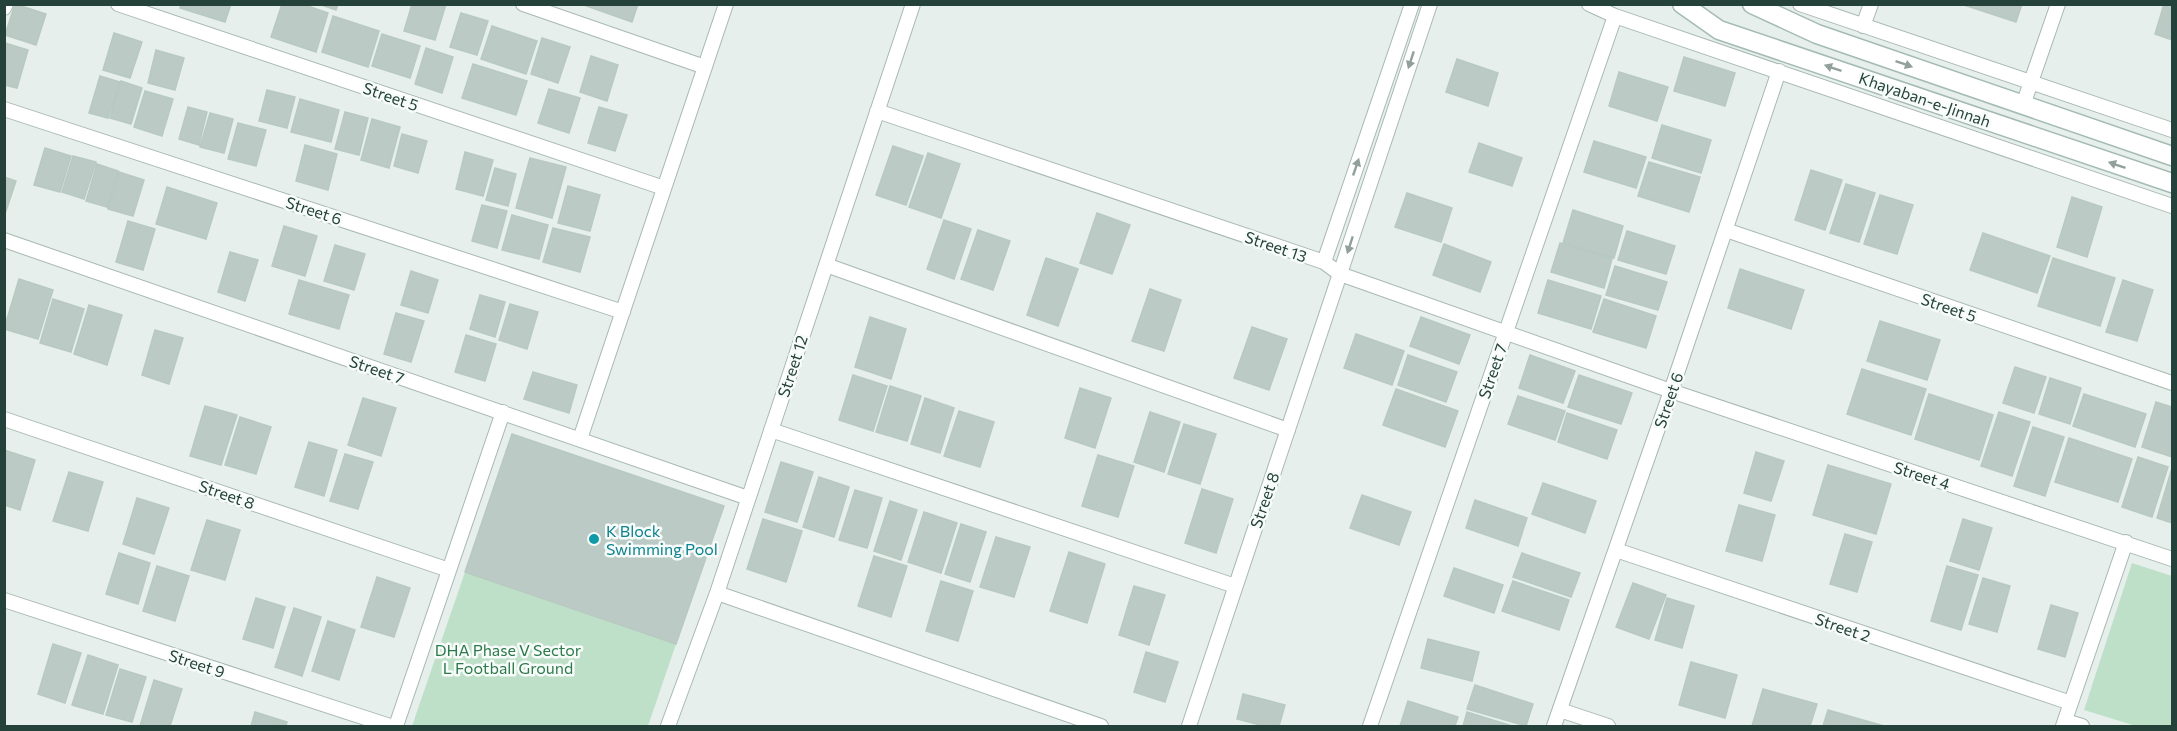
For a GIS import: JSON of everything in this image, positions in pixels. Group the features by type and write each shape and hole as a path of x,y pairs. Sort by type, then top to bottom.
{"main road":[{"name":"Khayaban-e-Jinnah","path":"1683,4 1719,30 2172,183"},
{"name":"Khayaban-e-Jinnah","path":"1752,4 1789,23 2172,156"}],"street":[{"name":"Street 5","path":"118,4 664,188"},
{"path":"523,4 705,67"},
{"path":"580,439 726,4"},
{"name":"Street 12","path":"668,726 717,593 913,4"},
{"path":"1324,262 1412,4"},
{"name":"Street 8","path":"1189,726 1430,4"},
{"path":"1588,4 1615,16 2172,206"},
{"path":"1789,23 1799,4 2172,130"},
{"path":"1863,26 1871,4"},
{"path":"2023,105 2058,4"},
{"name":"Street 7","path":"1370,726 1615,16"},
{"name":"Street 6","path":"1554,726 1671,391 1779,71"},
{"name":"Street 6","path":"4,109 623,312"},
{"name":"Street 13","path":"877,111 1324,262 1340,274 1671,391"},
{"name":"Street 5","path":"1726,230 2172,383"},
{"name":"Street 7","path":"4,240 748,498"},
{"path":"826,265 1288,430"},
{"name":"Street 4","path":"1671,391 2172,559"},
{"path":"396,726 503,412"},
{"name":"Street 8","path":"4,419 449,570"},
{"path":"771,430 1235,586"},
{"path":"2082,726 2064,724 2126,542"},
{"name":"Street 2","path":"1616,550 2071,703"},
{"path":"717,593 1101,726"},
{"name":"Street 9","path":"4,600 390,726"},
{"path":"1560,710 1608,726"}],"green space":[{"path":"2132,563 2172,576 2172,726 2136,726 2084,710"},
{"name":"DHA Phase V Sector L Football Ground","path":"465,572 676,644 648,726 412,726"}],"building":[{"path":"15,4 46,14 36,45 5,35"},
{"path":"181,4 231,4 225,22 180,8"},
{"path":"282,4 302,4 328,13 316,52 271,37"},
{"path":"319,4 338,4 336,10"},
{"path":"412,4 446,4 435,40 404,31"},
{"path":"581,4 638,4 632,22"},
{"path":"1961,4 2022,4 2016,22"},
{"path":"2164,4 2172,4 2172,40 2155,34"},
{"path":"461,13 488,21 477,55 450,47"},
{"path":"333,16 379,31 368,67 322,52"},
{"path":"492,26 537,41 526,74 481,59"},
{"path":"114,33 142,42 130,78 103,70"},
{"path":"382,34 420,46 410,78 372,66"},
{"path":"542,38 570,47 558,83 531,74"},
{"path":"5,43 28,50 17,88 4,85"},
{"path":"426,48 453,57 442,93 415,84"},
{"path":"156,50 184,58 175,90 148,83"},
{"path":"591,56 618,65 607,101 580,92"},
{"path":"1684,57 1735,73 1725,106 1674,91"},
{"path":"1457,59 1498,73 1488,106 1446,92"},
{"path":"473,64 527,81 516,115 462,98"},
{"path":"1619,72 1668,87 1657,121 1609,106"},
{"path":"100,76 120,82 108,118 89,113"},
{"path":"121,81 142,88 131,124 110,118"},
{"path":"549,89 580,98 569,133 538,123"},
{"path":"267,90 295,97 287,128 259,121"},
{"path":"145,91 173,99 162,136 134,127"},
{"path":"300,99 339,110 331,142 291,132"},
{"path":"188,107 207,112 199,145 179,139"},
{"path":"599,107 627,115 615,151 588,143"},
{"path":"345,112 368,118 359,155 335,149"},
{"path":"210,113 233,119 224,153 200,147"},
{"path":"372,119 400,127 389,168 361,160"},
{"path":"238,123 266,130 256,166 228,159"},
{"path":"1662,125 1711,140 1701,173 1652,158"},
{"path":"402,134 427,141 418,173 394,166"},
{"path":"1594,141 1646,157 1636,188 1584,172"},
{"path":"1479,143 1522,158 1512,186 1469,172"},
{"path":"305,145 337,154 328,190 296,181"},
{"path":"893,146 923,156 906,205 876,195"},
{"path":"45,148 71,156 60,192 34,185"},
{"path":"465,152 493,160 483,196 456,189"},
{"path":"928,153 960,164 941,218 909,207"},
{"path":"73,156 96,162 84,199 62,192"},
{"path":"530,158 566,167 552,218 516,208"},
{"path":"1649,162 1700,177 1689,212 1638,196"},
{"path":"97,164 118,171 107,207 86,201"},
{"path":"495,168 516,174 508,206 486,200"},
{"path":"1811,170 1842,180 1825,230 1795,220"},
{"path":"119,172 144,180 133,216 108,209"},
{"path":"4,177 16,181 4,217"},
{"path":"1846,184 1875,193 1859,242 1830,233"},
{"path":"568,186 600,195 590,231 558,223"},
{"path":"167,187 217,203 206,239 156,224"},
{"path":"1407,193 1452,208 1441,242 1395,227"},
{"path":"1880,195 1913,205 1897,254 1864,244"},
{"path":"2072,197 2102,207 2087,257 2057,247"},
{"path":"482,205 507,211 497,248 472,241"},
{"path":"1573,210 1623,226 1614,258 1563,243"},
{"path":"1097,213 1130,225 1112,274 1080,263"},
{"path":"512,215 548,225 539,259 502,250"},
{"path":"944,220 971,229 954,279 927,269"},
{"path":"128,221 155,229 143,270 116,262"},
{"path":"284,226 317,236 305,276 272,266"},
{"path":"553,228 590,237 580,272 543,262"},
{"path":"978,230 1010,241 993,290 961,279"},
{"path":"1627,231 1675,246 1666,274 1618,260"},
{"path":"1983,233 2050,256 2037,293 1970,270"},
{"path":"1560,243 1612,259 1604,288 1551,272"},
{"path":"1444,244 1491,262 1480,292 1433,275"},
{"path":"335,245 365,254 354,290 324,281"},
{"path":"230,252 258,260 245,301 218,292"},
{"path":"1046,258 1078,269 1058,326 1027,315"},
{"path":"2053,258 2115,278 2100,326 2038,306"},
{"path":"1615,266 1667,282 1658,310 1606,295"},
{"path":"1740,269 1804,290 1791,329 1728,308"},
{"path":"411,271 438,280 428,313 401,305"},
{"path":"19,279 53,290 38,339 4,329"},
{"path":"299,280 349,295 339,329 289,314"},
{"path":"1548,280 1601,296 1591,329 1538,313"},
{"path":"2123,280 2153,290 2137,341 2106,332"},
{"path":"1150,289 1181,300 1164,351 1132,341"},
{"path":"480,295 505,302 495,337 470,329"},
{"path":"53,299 84,309 71,352 40,343"},
{"path":"1604,299 1656,316 1646,348 1593,332"},
{"path":"510,304 538,312 527,349 499,340"},
{"path":"89,305 122,315 107,365 74,354"},
{"path":"396,313 424,321 411,362 384,354"},
{"path":"870,317 906,329 891,379 855,367"},
{"path":"1421,317 1470,335 1459,364 1410,346"},
{"path":"1880,321 1940,340 1927,380 1867,361"},
{"path":"1252,327 1287,339 1269,390 1234,378"},
{"path":"155,330 183,338 169,384 142,375"},
{"path":"1356,334 1404,351 1392,385 1344,368"},
{"path":"466,335 496,344 485,381 455,372"},
{"path":"1408,355 1457,372 1446,402 1398,385"},
{"path":"1530,355 1575,371 1563,403 1519,388"},
{"path":"2015,367 2046,377 2034,413 2003,403"},
{"path":"1862,369 1926,389 1911,435 1847,414"},
{"path":"533,372 577,385 569,413 524,399"},
{"path":"853,375 887,386 873,431 839,420"},
{"path":"1579,375 1632,393 1621,424 1568,407"},
{"path":"2050,378 2081,388 2070,424 2039,414"},
{"path":"890,386 921,396 907,441 876,432"},
{"path":"1080,388 1111,398 1095,448 1065,438"},
{"path":"1396,389 1458,411 1445,447 1383,425"},
{"path":"1929,394 1993,415 1979,460 1915,439"},
{"path":"2084,394 2146,414 2135,447 2073,426"},
{"path":"1518,396 1565,411 1555,440 1508,424"},
{"path":"363,398 396,408 381,456 348,445"},
{"path":"925,398 954,408 940,453 911,444"},
{"path":"2156,402 2172,407 2172,457 2142,447"},
{"path":"205,406 237,415 221,465 190,456"},
{"path":"959,411 994,422 980,467 944,456"},
{"path":"1150,412 1180,422 1164,472 1134,462"},
{"path":"1999,412 2030,422 2012,476 1981,466"},
{"path":"1567,413 1617,430 1607,459 1558,442"},
{"path":"240,417 271,427 256,474 225,465"},
{"path":"1184,424 1216,434 1200,484 1168,474"},
{"path":"2033,427 2064,437 2045,496 2014,486"},
{"name":"K Block Swimming Pool","path":"512,434 724,506 676,644 465,572"},
{"path":"2069,438 2132,459 2118,502 2055,482"},
{"path":"309,442 337,450 324,496 295,487"},
{"path":"4,450 35,460 20,510 4,505"},
{"path":"1756,452 1784,461 1771,501 1744,493"},
{"path":"345,454 373,462 358,509 330,501"},
{"path":"1098,455 1134,466 1118,517 1082,506"},
{"path":"2138,457 2168,467 2152,517 2122,507"},
{"path":"781,462 813,472 797,522 765,512"},
{"path":"1828,465 1891,484 1876,534 1813,515"},
{"path":"2172,468 2172,523 2157,518"},
{"path":"69,472 103,482 88,531 53,521"},
{"path":"819,477 849,487 834,537 803,527"},
{"path":"1543,483 1596,501 1585,533 1532,514"},
{"path":"1202,489 1233,499 1216,553 1185,543"},
{"path":"855,490 882,498 867,548 839,540"},
{"path":"1362,495 1411,512 1399,545 1350,528"},
{"path":"137,498 169,508 154,554 123,544"},
{"path":"1475,500 1527,518 1518,546 1466,528"},
{"path":"890,501 917,510 901,560 874,551"},
{"path":"1739,505 1775,515 1762,561 1726,551"},
{"path":"924,512 957,523 941,573 908,562"},
{"path":"763,519 802,531 786,582 747,569"},
{"path":"1963,519 1992,528 1979,570 1950,561"},
{"path":"207,520 240,530 225,580 191,570"},
{"path":"961,524 986,532 970,582 945,574"},
{"path":"1845,534 1872,542 1857,592 1830,584"},
{"path":"996,537 1030,547 1014,597 980,587"},
{"path":"1069,552 1105,564 1087,623 1050,611"},
{"path":"119,553 150,563 138,604 106,594"},
{"path":"1522,553 1580,573 1571,597 1513,577"},
{"path":"874,556 907,566 891,617 858,606"},
{"path":"157,566 189,576 175,621 143,611"},
{"path":"1947,566 1978,575 1961,630 1931,621"},
{"path":"1454,568 1503,585 1494,613 1444,596"},
{"path":"377,577 410,588 394,637 361,627"},
{"path":"1983,578 2010,586 1997,632 1969,624"},
{"path":"941,581 973,591 958,641 926,631"},
{"path":"1513,581 1569,600 1559,630 1502,611"},
{"path":"1633,583 1666,595 1649,639 1616,627"},
{"path":"1134,586 1165,595 1149,645 1119,635"},
{"path":"256,598 285,607 273,648 243,639"},
{"path":"1667,598 1694,606 1682,648 1655,640"},
{"path":"2051,605 2078,613 2065,657 2038,649"},
{"path":"294,608 321,617 302,676 275,667"},
{"path":"328,621 355,630 339,680 312,671"},
{"path":"1428,639 1479,652 1472,681 1421,668"},
{"path":"53,644 81,653 65,703 38,694"},
{"path":"1146,652 1178,662 1165,702 1134,692"},
{"path":"88,655 118,665 103,714 72,705"},
{"path":"1691,662 1737,675 1725,718 1679,705"},
{"path":"120,669 146,677 132,722 106,715"},
{"path":"154,680 182,689 170,726 140,726"},
{"path":"1475,685 1533,704 1526,726 1467,709"},
{"path":"1763,689 1817,704 1810,726 1752,726"},
{"path":"1243,694 1285,705 1279,726 1264,726 1237,719"},
{"path":"1408,701 1458,717 1455,726 1400,726"},
{"path":"1828,710 1884,726 1823,726"},
{"path":"255,712 287,722 286,726 251,726"},
{"path":"1467,712 1512,726 1463,726"}],"place":[{"name":"K Block Swimming Pool","path":"594,539"}]}
